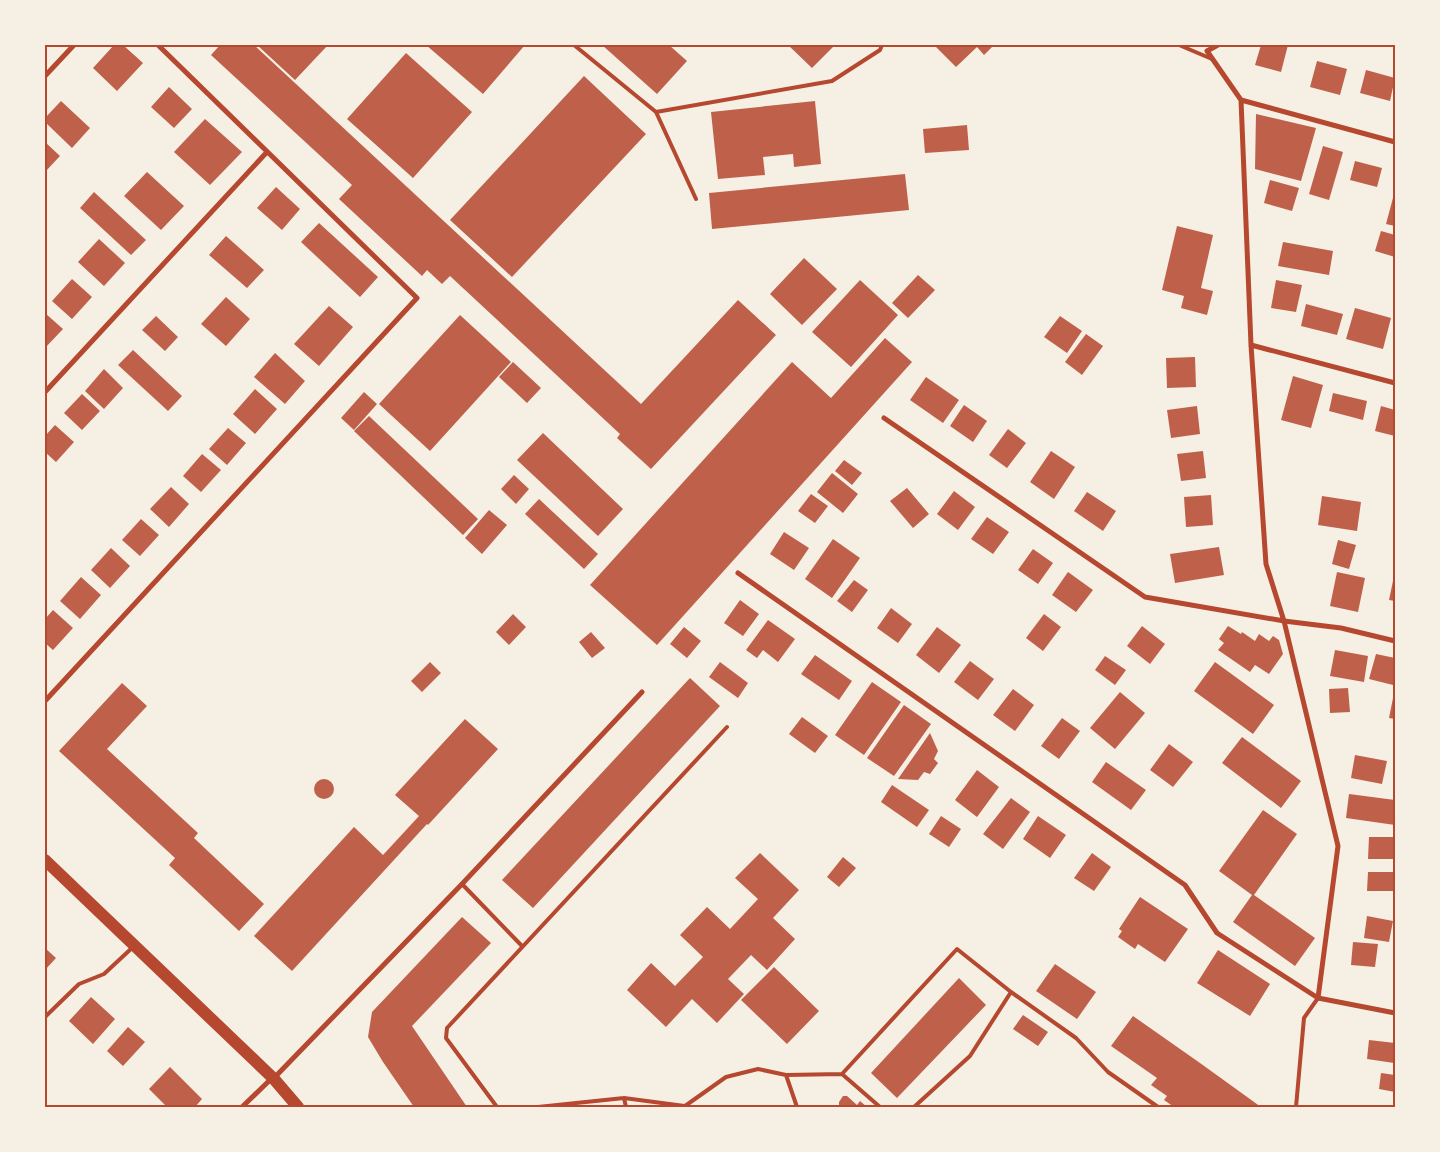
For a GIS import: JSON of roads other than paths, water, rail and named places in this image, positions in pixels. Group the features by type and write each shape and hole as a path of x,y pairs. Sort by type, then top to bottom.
{"main road":[{"path":"45,860 273,1078 298,1107"}],"street":[{"path":"45,76 74,45"},
{"path":"45,701 417,298 158,45"},
{"path":"1218,45 1207,50 1241,100 1251,345 1266,564 1284,621 1338,846 1318,998"},
{"path":"1241,100 1395,142"},
{"path":"45,392 267,152"},
{"path":"1251,345 1395,383"},
{"path":"884,418 1145,597 1284,621 1341,628 1395,641"},
{"path":"738,573 1185,885 1217,932 1318,998 1395,1013"},
{"path":"242,1107 273,1078 462,884 642,692"}],"lane":[{"path":"574,45 656,112 696,199"},
{"path":"656,112 832,81 880,50 882,45"},
{"path":"1179,45 1214,60"},
{"path":"497,1107 446,1038 447,1028 727,728"},
{"path":"462,884 522,946"},
{"path":"45,1018 79,984 104,974 135,946"},
{"path":"842,1074 957,949 1011,992 1076,1038 1108,1072 1158,1107"},
{"path":"914,1107 970,1056 1011,992"},
{"path":"1296,1107 1304,1018 1318,998"},
{"path":"685,1106 726,1077 758,1069 786,1076 842,1074 880,1107"},
{"path":"786,1076 797,1107"},
{"path":"624,1098 626,1107"},
{"path":"538,1107 624,1098 692,1107"}]}
